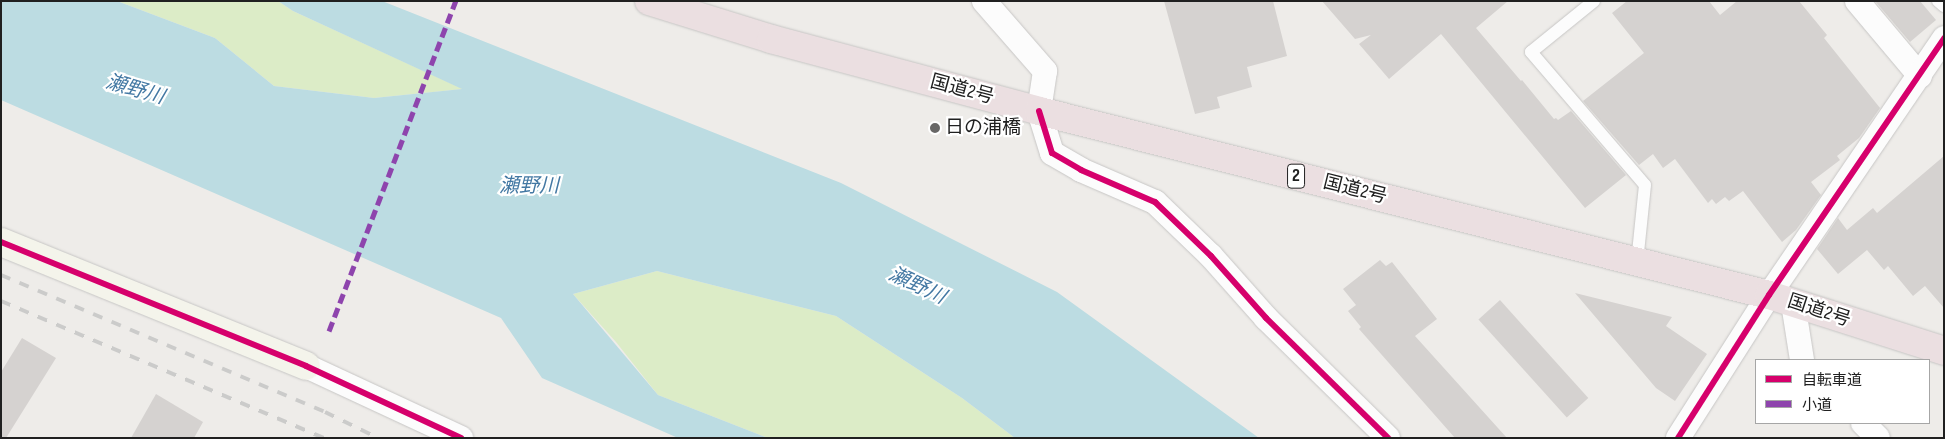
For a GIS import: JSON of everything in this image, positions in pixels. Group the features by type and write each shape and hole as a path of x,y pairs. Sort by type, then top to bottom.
{"highway":[{"name":"国道2号","path":"649,1 771,39 1039,111 1781,299 1944,351"}],"street":[{"path":"984,1 1045,72 1039,111 1052,153 1081,170 1155,202 1211,256 1266,318 1388,438"},
{"path":"1857,1 1920,76"},
{"path":"1678,438 1781,299 1944,38"},
{"path":"1,242 306,366 461,438"},
{"path":"1781,299 1802,359"},
{"path":"1864,424 1878,438"}],"lane":[{"path":"1594,1 1531,52 1645,185 1637,262"},
{"path":"1938,1 1944,6"}],"green space":[{"path":"117,1 278,1 293,11 463,89 374,98 274,86 215,38"},
{"path":"657,271 836,316 962,398 1015,438 768,438 658,395 616,342 573,294"}],"water":[{"name":"瀬野川","path":"1,1 117,1 215,38 274,86 374,98 462,89 293,11 278,1 382,1 841,183 1057,292 1259,438 1015,438 962,398 836,316 657,271 573,294 658,395 768,438 678,438 542,378 501,318 1,100"}],"building":[{"path":"1164,1 1273,1 1287,56 1247,67 1252,87 1217,97 1220,108 1195,114"},
{"path":"1322,1 1508,1 1476,28 1554,119 1558,120 1571,111 1626,175 1585,208 1441,34 1389,79 1359,44 1371,35 1355,39"},
{"path":"1627,1 1709,1 1720,15 1737,1 1799,1 1827,35 1824,38 1880,108 1859,138 1837,156 1840,160 1811,182 1821,195 1796,230 1782,242 1743,191 1729,201 1725,197 1716,204 1712,199 1708,203 1675,159 1663,168 1653,154 1639,165 1583,101 1644,53 1612,13"},
{"path":"1875,1 1920,1 1936,20 1910,42"},
{"path":"1944,156 1944,308 1925,286 1913,296 1888,266 1884,270 1867,250 1838,274 1817,249 1838,218 1847,230 1873,208 1877,213"},
{"path":"1380,260 1386,266 1392,262 1437,319 1415,336 1507,438 1455,438 1359,329 1361,327 1348,311 1356,305 1343,289"},
{"path":"1575,293 1672,317 1666,326 1707,354 1675,401 1656,388"},
{"path":"1500,300 1588,398 1567,417 1478,319"},
{"path":"22,338 56,358 6,438 1,438 1,372"},
{"path":"156,394 203,422 194,438 131,438"}],"railway":[{"path":"1,275 325,412 378,438"},
{"path":"1,301 324,438"}],"marked path":[{"path":"329,331 456,1"}],"cycle path":[{"path":"1678,438 1769,295 1944,38"},
{"path":"1039,111 1052,153 1081,170 1155,202 1211,256 1266,318 1388,438"},
{"path":"1,242 306,366 461,438"}],"place":[{"name":"日の浦橋","path":"935,128"}]}
